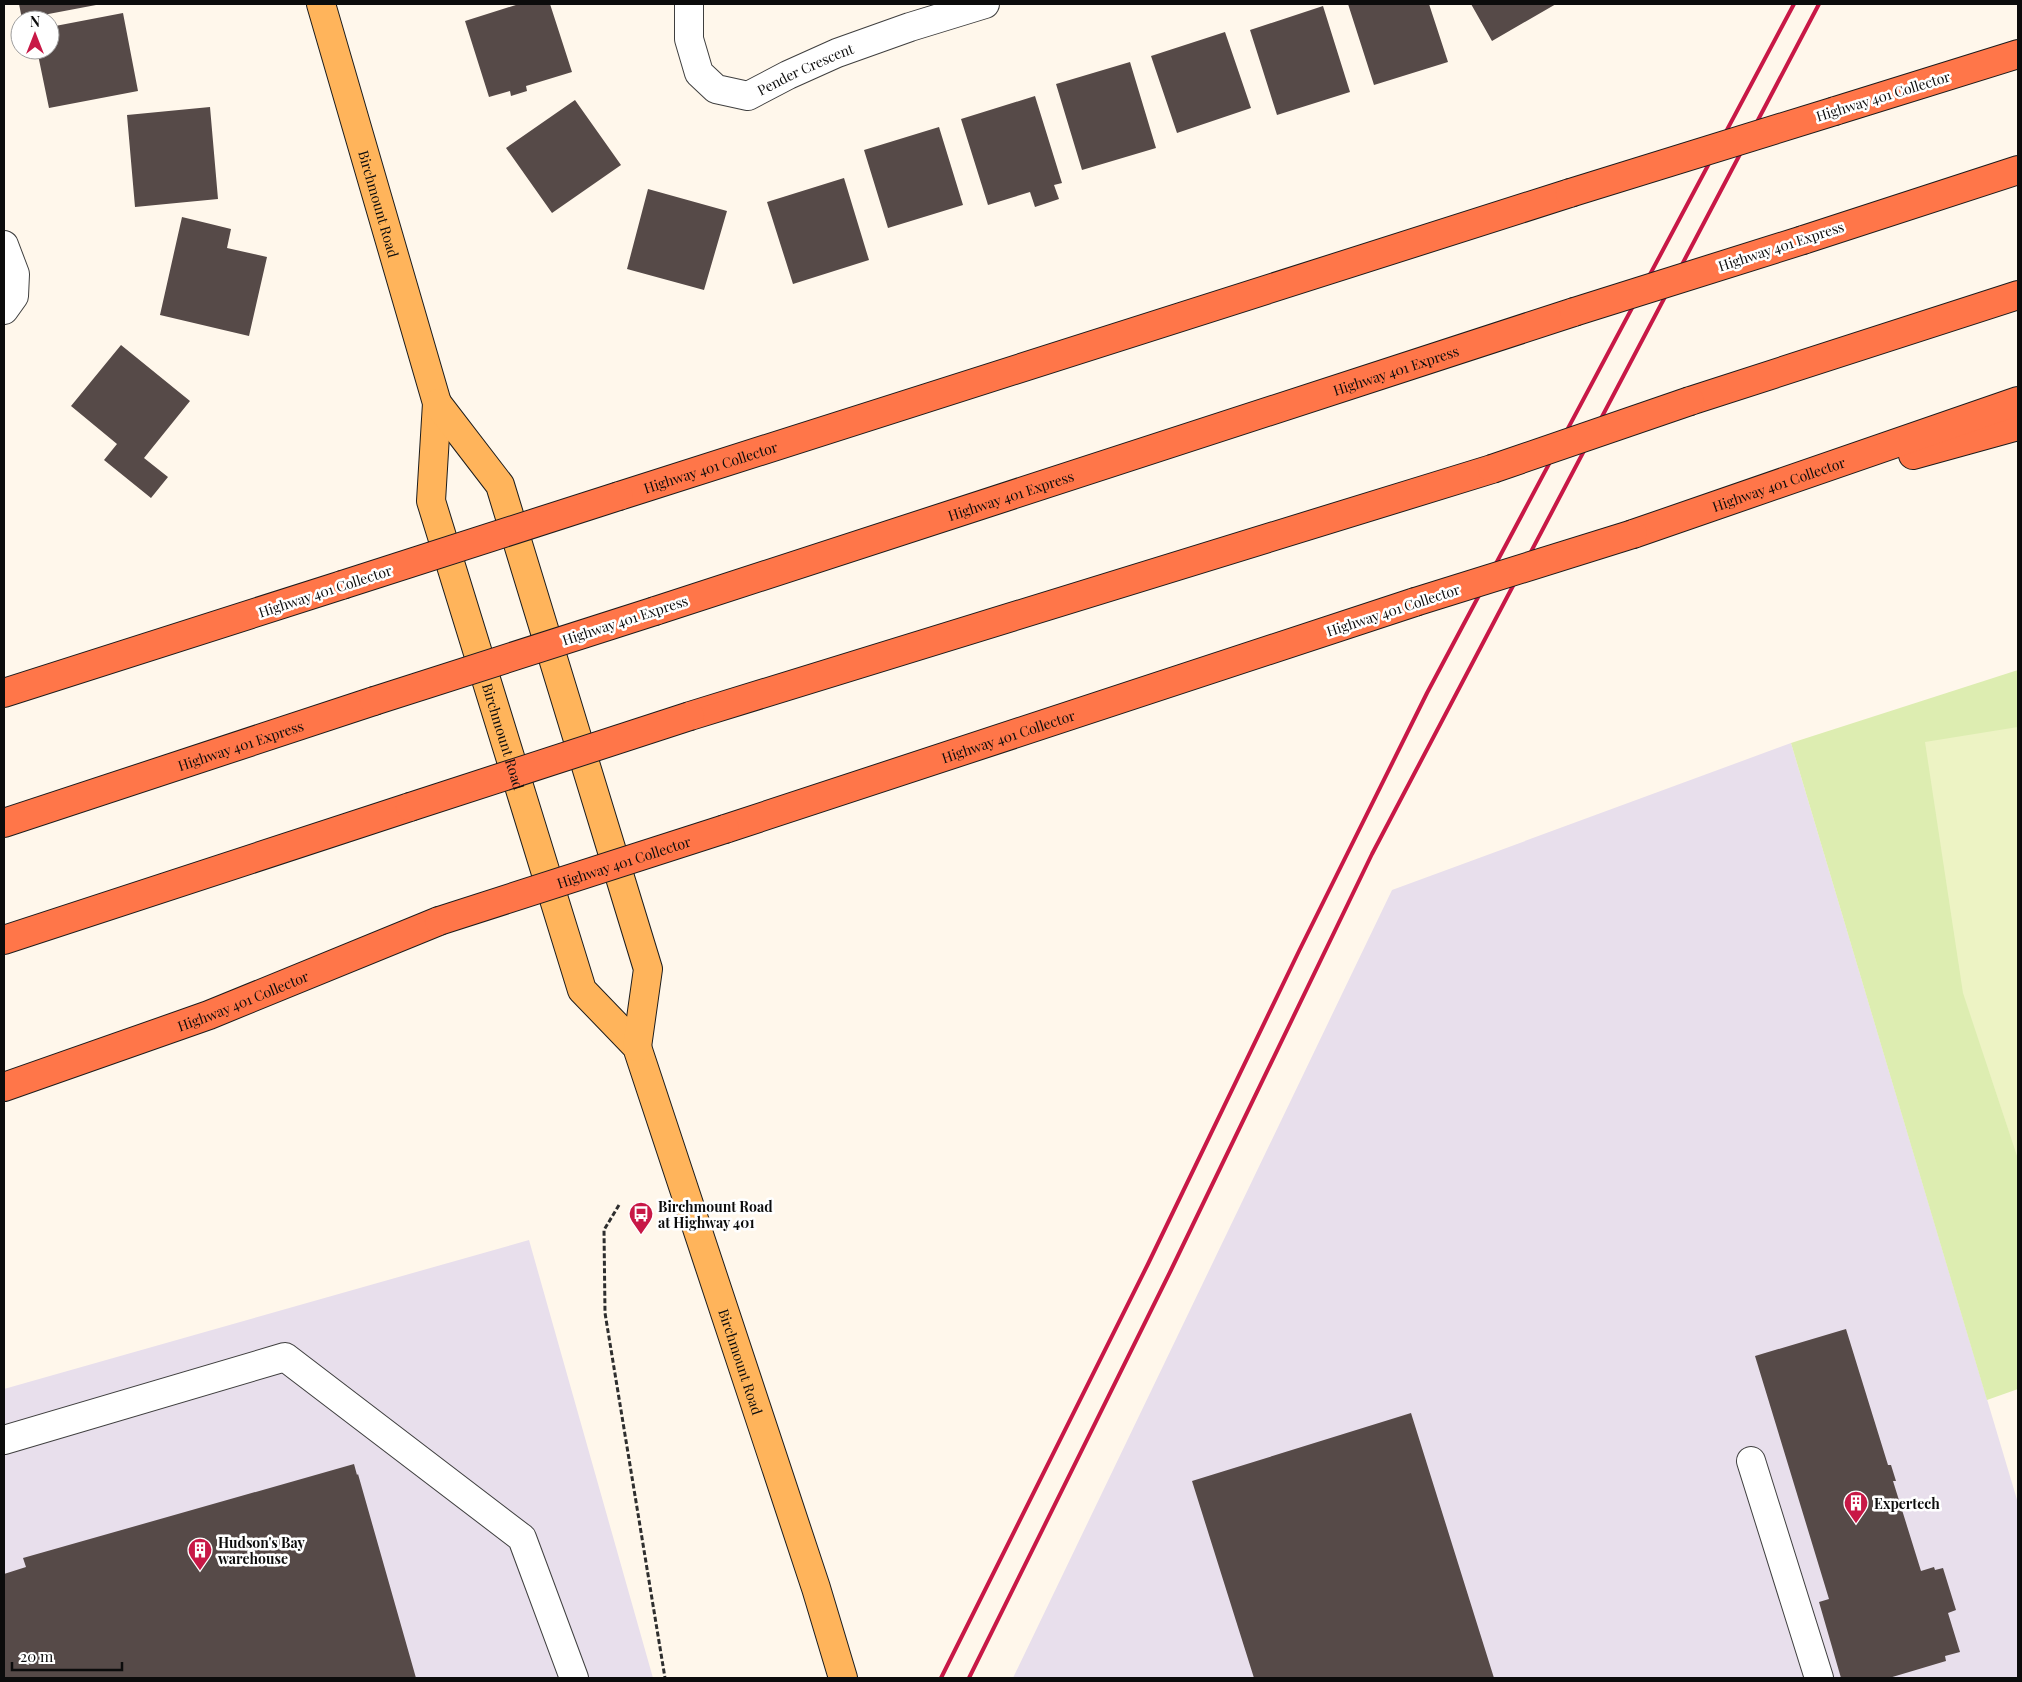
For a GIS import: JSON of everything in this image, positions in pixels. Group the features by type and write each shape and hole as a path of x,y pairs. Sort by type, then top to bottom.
{"highway":[{"name":"Highway 401 Collector","path":"4,693 1570,193 2018,54"},
{"name":"Highway 401 Express","path":"4,822 1574,312 2018,170"},
{"path":"4,940 690,716 1492,469 1690,401 2018,295"},
{"name":"Highway 401 Collector","path":"4,1087 209,1015 439,921 1416,602 1633,534 2018,400"},
{"path":"1682,517 2018,426"},
{"path":"4,1077 209,1015"},
{"path":"4,1096 209,1015"}],"main road":[{"name":"Birchmount Road","path":"321,4 437,402 431,501 576,971 582,990 637,1047 816,1588 843,1678"},
{"name":"Birchmount Road","path":"437,402 500,486 503,495 648,969 637,1047"}],"street":[{"name":"Pender Crescent","path":"689,4 689,39 699,73 716,89 748,96 788,75 838,53 910,27 985,4"},
{"path":"4,245 15,274 14,296 4,310"},
{"path":"4,1440 285,1357 522,1538 574,1678"},
{"path":"1751,1461 1818,1678"}],"path":[{"path":"619,1204 604,1230 605,1313 665,1678"}],"shaded area":[{"path":"1791,743 2018,1503 2018,1678 1013,1678 1392,890"},
{"path":"529,1240 653,1678 4,1678 4,1389"}],"green space":[{"path":"2018,670 2018,1389 1987,1400 1791,743"},
{"path":"2018,727 2018,1159 1963,993 1925,742"}],"building":[{"path":"19,4 96,4 60,12 60,10 20,10"},
{"path":"519,4 550,4 572,72 526,86 527,91 511,96 510,91 489,97 465,21"},
{"path":"1348,4 1429,4 1448,62 1374,85"},
{"path":"1471,4 1556,4 1492,41"},
{"path":"1323,6 1350,92 1277,115 1250,30"},
{"path":"123,13 138,91 49,108 39,60 60,60 60,25"},
{"path":"1225,32 1251,108 1177,133 1151,56"},
{"path":"1130,62 1156,148 1082,170 1056,84"},
{"path":"1035,96 1062,183 1054,185 1059,199 1035,207 1030,192 988,205 961,119"},
{"path":"575,100 621,165 552,213 506,148"},
{"path":"210,107 218,199 135,207 127,115"},
{"path":"939,127 963,205 888,228 864,150"},
{"path":"844,178 869,260 793,284 767,202"},
{"path":"648,189 727,211 704,290 627,269"},
{"path":"182,217 231,229 227,248 267,257 249,336 160,315"},
{"path":"121,345 190,401 144,458 168,477 151,498 104,460 117,444 71,406"},
{"name":"Expertech","path":"1846,1329 1888,1465 1891,1465 1896,1481 1893,1481 1921,1571 1934,1567 1935,1570 1943,1568 1956,1610 1948,1613 1960,1652 1945,1656 1946,1661 1889,1678 1841,1678 1819,1602 1829,1599 1755,1356"},
{"path":"1411,1413 1494,1678 1254,1678 1192,1481"},
{"name":"Hudson's Bay warehouse","path":"354,1464 416,1678 4,1678 4,1574 26,1567 23,1558"}],"railway":[{"path":"941,1678 1148,1264 1299,951 1427,693 1794,4"},
{"path":"969,1678 1171,1270 1372,854 1819,4"}],"place":[{"name":"Birchmount Road at Highway 401","path":"641,1235"},
{"name":"Expertech","path":"1856,1524"},
{"name":"Hudson's Bay warehouse","path":"200,1571"}]}
